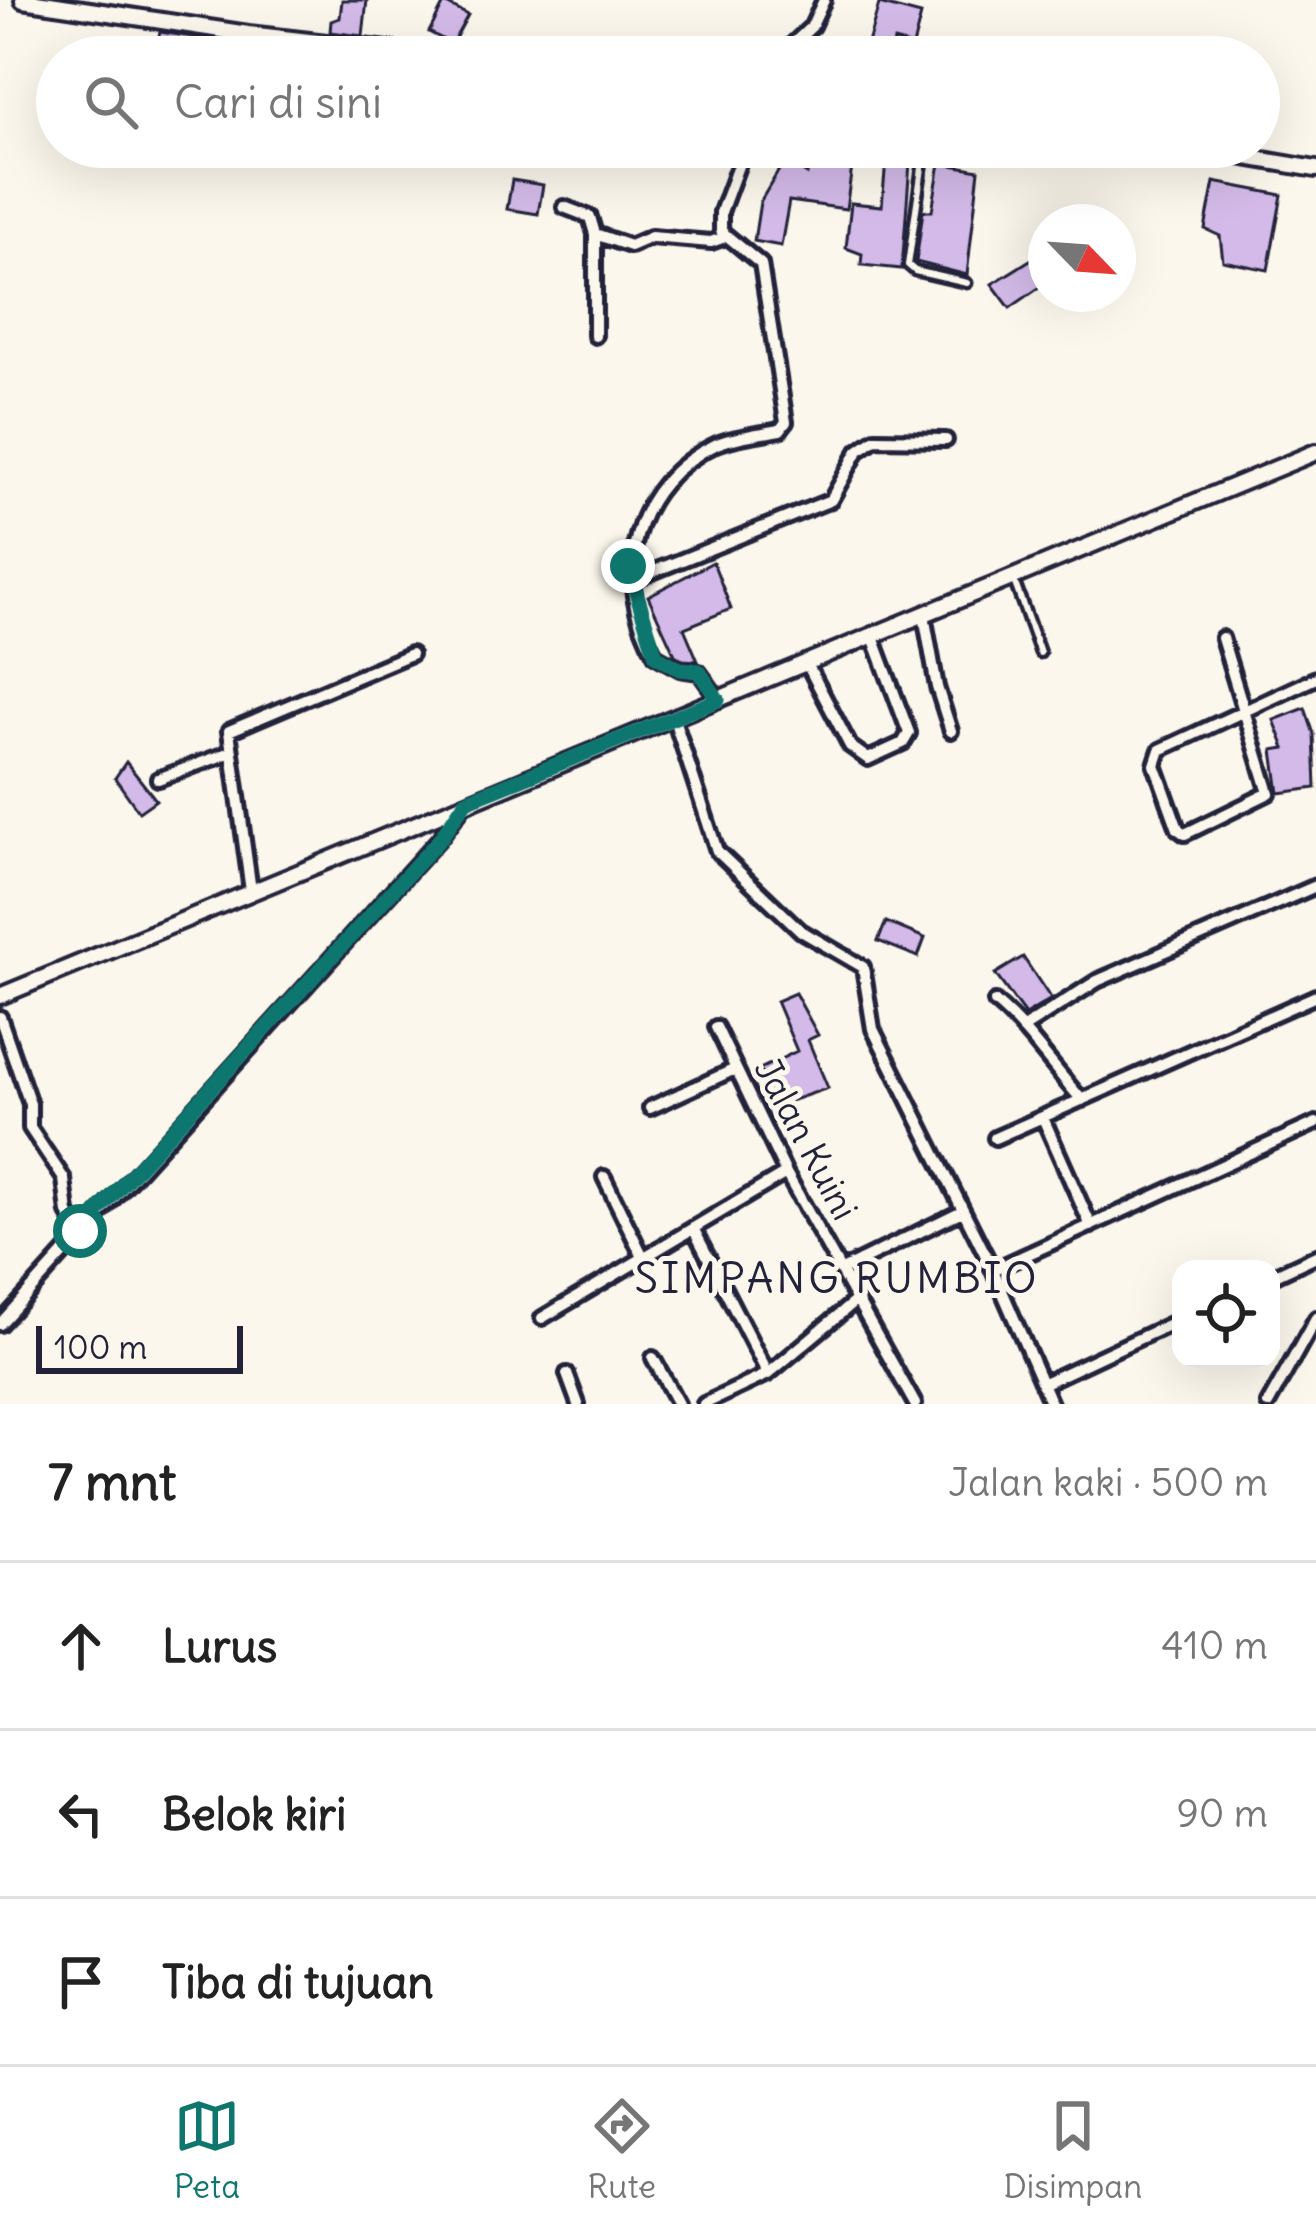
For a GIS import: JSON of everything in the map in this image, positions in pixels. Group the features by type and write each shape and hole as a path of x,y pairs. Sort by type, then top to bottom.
{"street":[{"path":"23,0 265,36"},
{"path":"801,36 812,26 824,0"},
{"path":"1280,163 1316,169"},
{"path":"718,700 699,671 680,669 656,656 630,581 633,542 669,482 714,446 780,430 786,422 761,264 725,237 721,212 737,168"},
{"path":"564,207 590,217 595,233 595,336"},
{"path":"595,233 634,246 652,238 711,242 725,237"},
{"path":"630,581 831,500 858,451 875,439 946,440"},
{"path":"0,996 1316,452"},
{"path":"924,615 940,704 951,731"},
{"path":"806,662 850,746 868,759 903,743 909,733 873,637"},
{"path":"1222,638 1247,709 1269,793 1184,835 1162,787 1156,754 1247,709 1316,678"},
{"path":"251,891 229,731 411,654"},
{"path":"674,719 716,851 801,931 862,967 873,1029 960,1212 993,1270 1051,1404"},
{"path":"158,779 231,752"},
{"path":"0,1324 440,839 466,801"},
{"path":"1025,1027 1097,981 1316,886"},
{"path":"995,1138 1316,996"},
{"path":"995,1002 1025,1027 1031,1044 1082,1100"},
{"path":"0,1017 30,1104 30,1128 64,1179 68,1213 80,1231"},
{"name":"Jalan Kuini","path":"716,1027 786,1173 844,1269 915,1404"},
{"path":"650,1108 733,1070"},
{"path":"1043,1118 1091,1226"},
{"path":"993,1270 1316,1123"},
{"path":"542,1318 786,1173"},
{"path":"604,1177 643,1257"},
{"path":"844,1269 960,1212"},
{"path":"693,1228 767,1374"},
{"path":"1280,1273 1316,1256"},
{"path":"704,1404 767,1374 859,1298"},
{"path":"1268,1404 1316,1318"},
{"path":"1042,1384 1172,1323"},
{"path":"653,1358 678,1404"},
{"path":"567,1374 578,1404"}],"lane":[{"path":"922,168 908,265 915,271 967,283"},
{"path":"1013,578 1040,653"}],"building":[{"path":"342,0 367,0 363,36 330,32 331,21 340,18"},
{"path":"444,3 468,15 456,36 429,32"},
{"path":"879,4 921,15 916,36 870,36"},
{"path":"780,168 798,168 807,174 808,168 852,168 846,209 789,201 781,246 754,241 760,202"},
{"path":"885,168 910,168 902,269 861,265 862,254 846,248 851,203 882,206"},
{"path":"939,168 979,170 967,275 916,262 923,211 932,211"},
{"path":"512,180 543,185 538,214 507,209"},
{"path":"1214,182 1282,195 1268,270 1223,261 1220,236 1205,229"},
{"path":"1028,261 1028,296 1010,308 992,284"},
{"path":"713,562 731,609 684,628 698,661 683,660 675,655 648,596"},
{"path":"1305,708 1314,734 1316,788 1279,793 1273,750 1285,748 1274,720"},
{"path":"126,762 156,800 139,812 115,778"},
{"path":"886,922 925,938 918,957 878,941"},
{"path":"1023,957 1051,999 1025,1015 995,974"},
{"path":"795,993 818,1035 808,1040 828,1088 776,1106 760,1069 797,1051 776,1001"}],"district":[{"name":"SIMPANG RUMBIO","path":"837,1278"}],"route":[{"path":"80,1231 440,839 466,801 718,700 699,671 680,669 656,656 628,566"}]}
